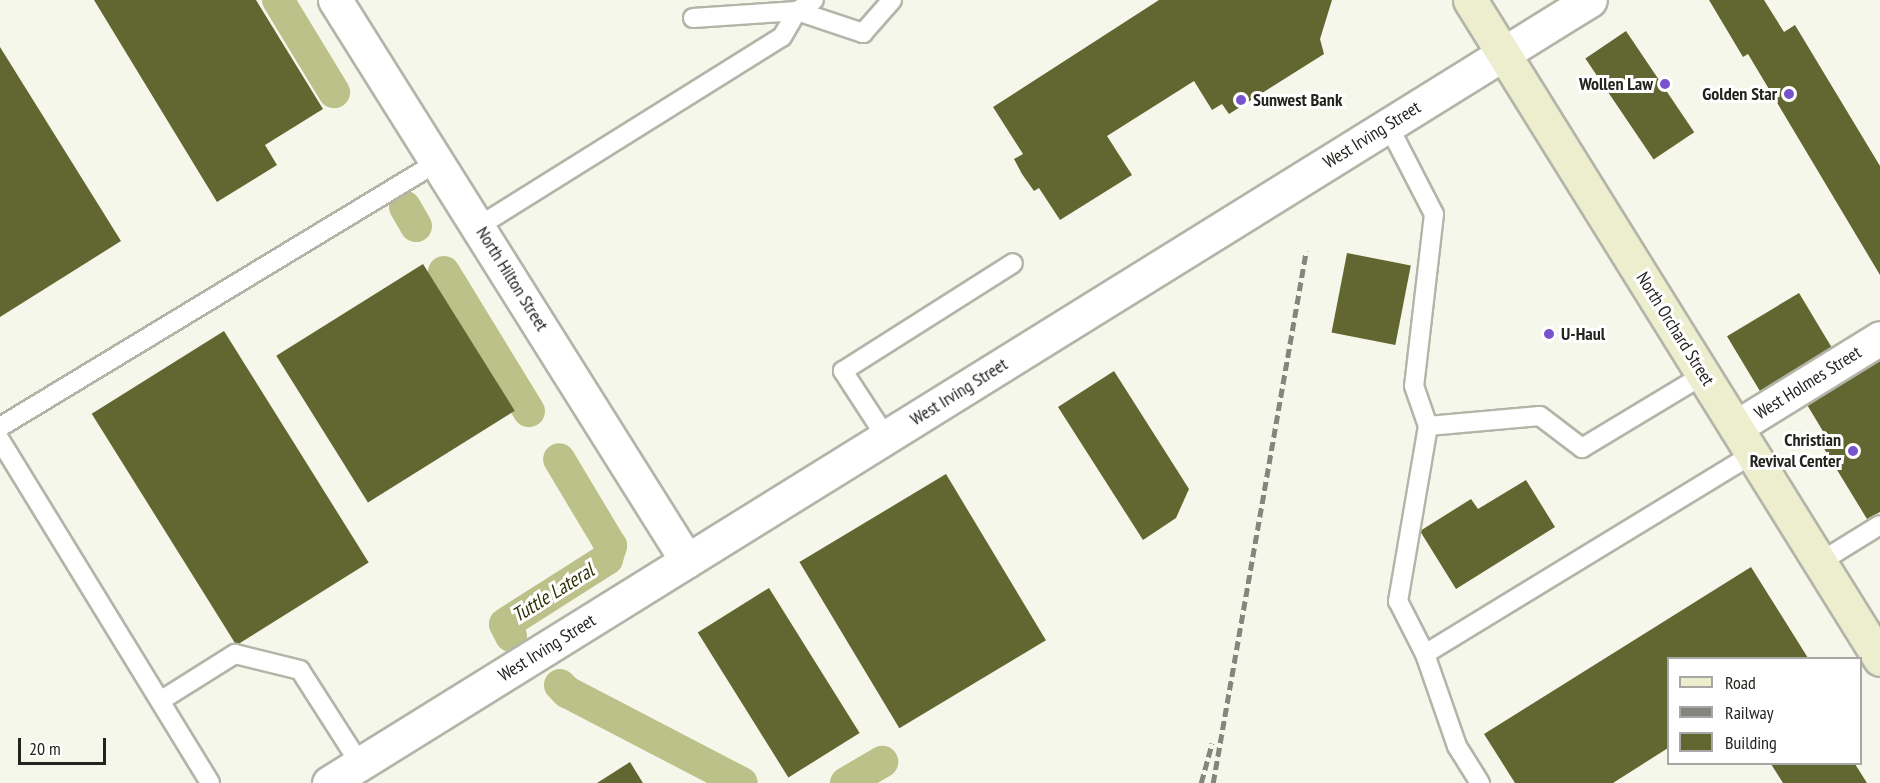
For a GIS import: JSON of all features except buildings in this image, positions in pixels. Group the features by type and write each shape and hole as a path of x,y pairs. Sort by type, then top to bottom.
{"main road":[{"name":"North Orchard Street","path":"1470,0 1880,659"}],"street":[{"name":"North Hilton Street","path":"335,0 439,161 687,561"},
{"name":"West Irving Street","path":"329,783 1590,0"},
{"name":"West Holmes Street","path":"1744,441 1880,338"}],"lane":[{"path":"479,226 782,37 798,11 814,0"},
{"path":"693,18 798,11 863,33 892,0"},
{"path":"1388,125 1434,214 1413,386 1428,426 1398,601 1425,654 1457,746 1480,783"},
{"path":"0,427 439,161"},
{"path":"886,437 843,371 1013,263"},
{"path":"1428,426 1540,416 1581,448 1703,375"},
{"path":"0,440 210,783"},
{"path":"1425,654 1744,441"},
{"path":"1820,562 1880,525"},
{"path":"160,701 235,654 300,670 360,764"}],"waterway":[{"name":"Tuttle Lateral","path":"278,0 334,92"},
{"name":"Tuttle Lateral","path":"405,207 416,226"},
{"name":"Tuttle Lateral","path":"444,272 529,411"},
{"name":"Tuttle Lateral","path":"511,636 505,624 607,559 611,546 559,459"},
{"name":"Tuttle Lateral","path":"560,685 567,692 742,783"},
{"name":"Tuttle Lateral","path":"846,783 882,762"}],"railway":[{"path":"1213,783 1306,251"},
{"path":"1201,783 1212,743"}],"place":[{"name":"Wollen Law","path":"1665,84"},
{"name":"Golden Star","path":"1789,94"},
{"name":"Sunwest Bank","path":"1241,100"},
{"name":"U-Haul","path":"1549,334"},
{"name":"Christian Revival Center","path":"1853,451"}]}
